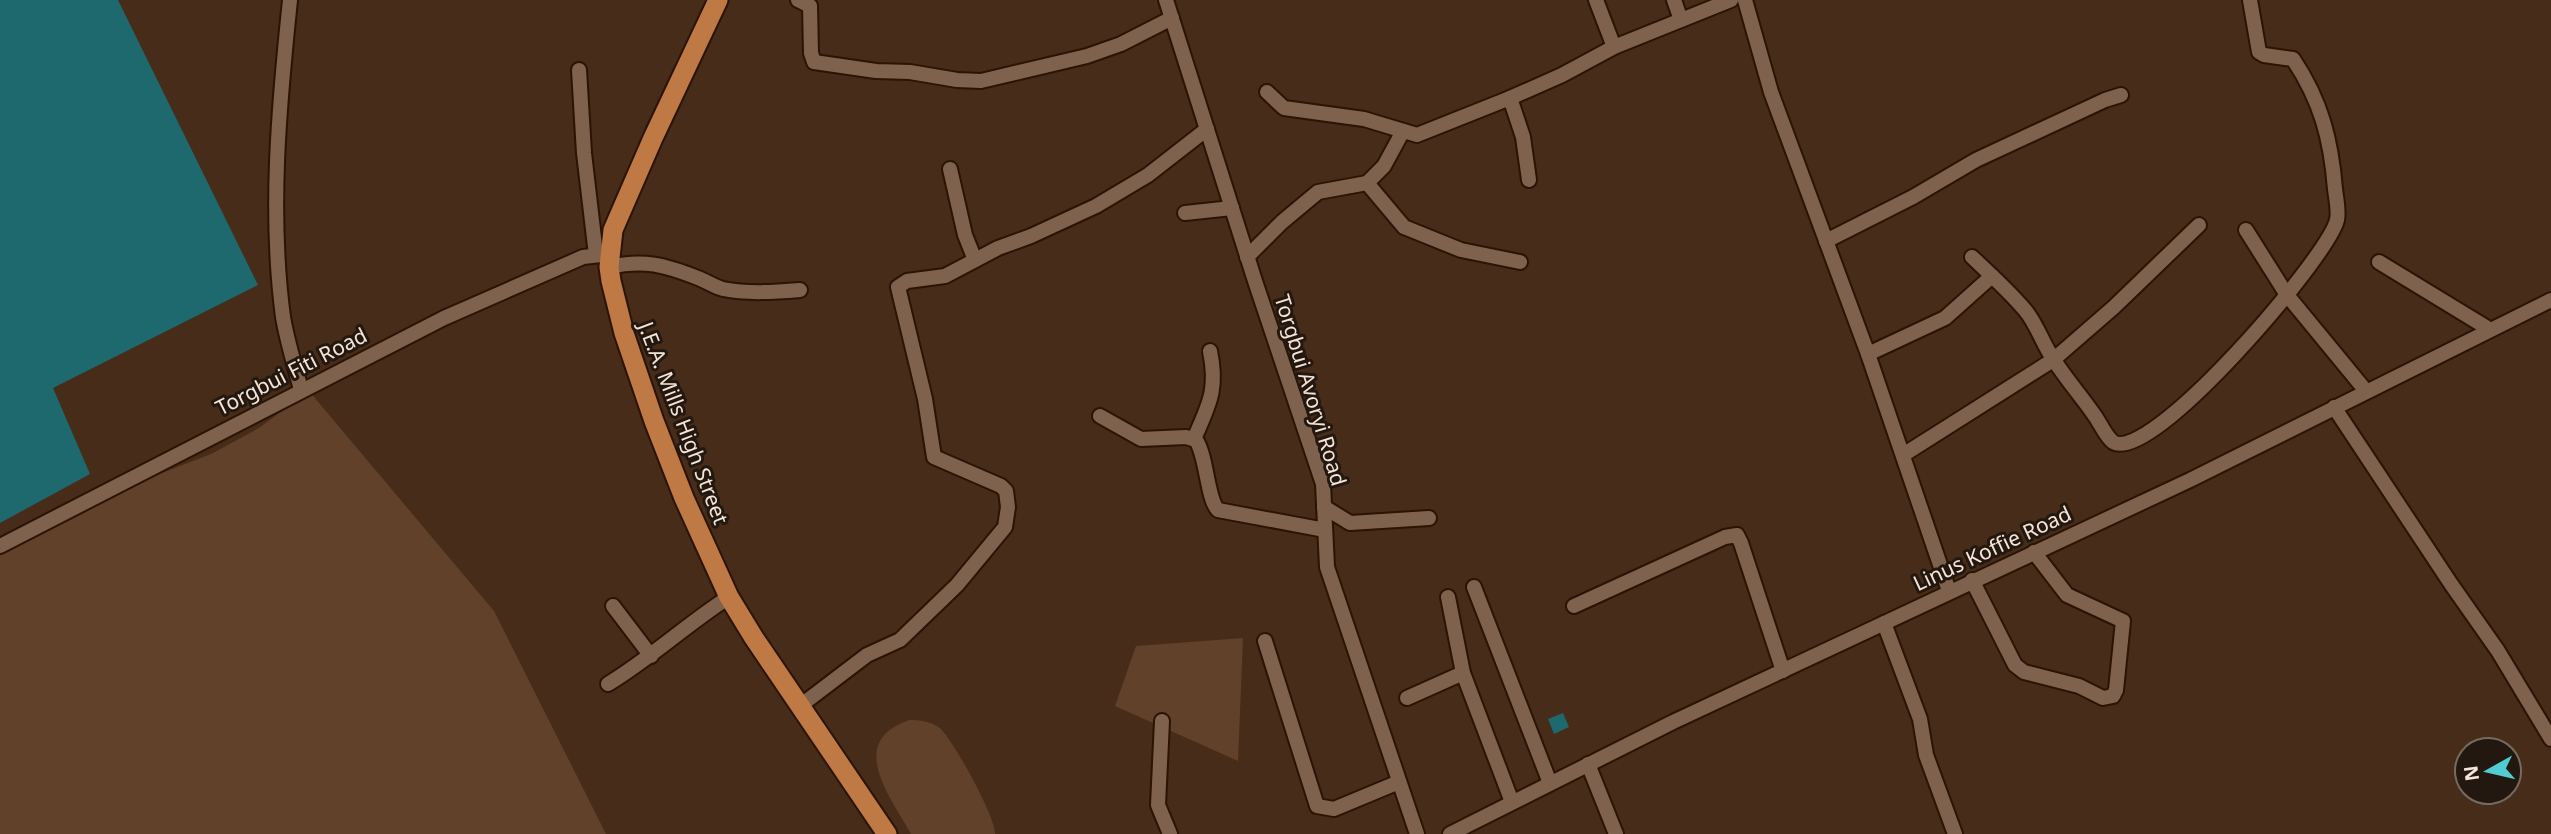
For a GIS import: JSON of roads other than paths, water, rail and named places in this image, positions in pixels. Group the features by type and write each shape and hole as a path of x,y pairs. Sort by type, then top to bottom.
{"highway":[{"name":"J.E.A. Mills High Street","path":"718,0 613,230 605,259 624,333 654,421 684,498 729,597 887,834"}],"street":[{"path":"290,0 279,96 276,207 284,320 301,390"},
{"path":"798,0 807,3 812,11 811,53 814,62 957,80 981,81 1087,56 1121,44 1172,18"},
{"name":"Torgbui Avoryi Road","path":"1166,0 1247,257 1323,484 1327,567 1416,834"},
{"path":"1596,0 1614,47"},
{"path":"1674,0 1681,20"},
{"path":"1267,92 1283,108 1364,120 1417,135 1562,75 1614,47 1731,0"},
{"path":"1745,0 1771,92 1868,354 1949,591"},
{"path":"1972,257 2026,311 2053,360 2113,442 2123,444 2137,440 2203,388 2257,332 2287,295 2337,223 2334,168 2320,108 2289,57 2264,55 2259,52 2250,0"},
{"path":"579,70 584,153 605,259"},
{"path":"1825,241 1913,197 1976,160 2105,100 2122,95"},
{"path":"1510,98 1523,136 1528,180"},
{"path":"800,706 867,656 900,640 957,585 1007,522 1006,491 1001,486 934,457 925,399 898,287 907,281 945,276 1096,206 1147,175 1207,130"},
{"path":"1247,257 1282,222 1318,192 1367,183 1384,166 1403,131"},
{"path":"950,169 965,235 975,260"},
{"path":"1367,183 1404,227 1461,250 1520,262"},
{"path":"1185,213 1232,208"},
{"path":"1903,455 2053,360 2199,225"},
{"path":"2246,230 2287,295 2365,391"},
{"name":"Torgbui Fiti Road","path":"0,546 456,312 583,257 648,262 723,289 769,292 800,290"},
{"path":"2379,262 2489,329"},
{"path":"1868,354 1945,318 1992,276"},
{"name":"Linus Koffie Road","path":"1450,834 1588,764 1949,591 2190,480 2551,300"},
{"path":"1194,439 1214,385 1210,351"},
{"path":"2334,407 2498,651 2551,739"},
{"path":"1100,416 1141,439 1194,439"},
{"path":"1194,439 1199,445 1213,502 1218,510 1325,530"},
{"path":"1324,508 1350,523 1429,518"},
{"path":"1574,606 1725,537 1737,535 1783,671"},
{"path":"1972,580 2015,665 2024,672 2079,686 2103,698 2113,696 2116,690 2123,621 2067,595 2034,552"},
{"path":"1474,587 1550,783"},
{"path":"608,684 651,656 729,597"},
{"path":"1448,597 1463,673 1512,802"},
{"path":"613,606 651,656"},
{"path":"1884,623 1920,719 1926,755 1955,834"},
{"path":"1265,641 1317,806 1334,809 1399,782"},
{"path":"1407,698 1463,673"},
{"path":"1162,721 1158,805 1170,834"},
{"path":"1588,764 1616,834"}],"water":[{"path":"0,0 118,0 258,285 53,388 90,474 0,523"},
{"path":"1563,713 1569,727 1554,734 1548,719"}]}
